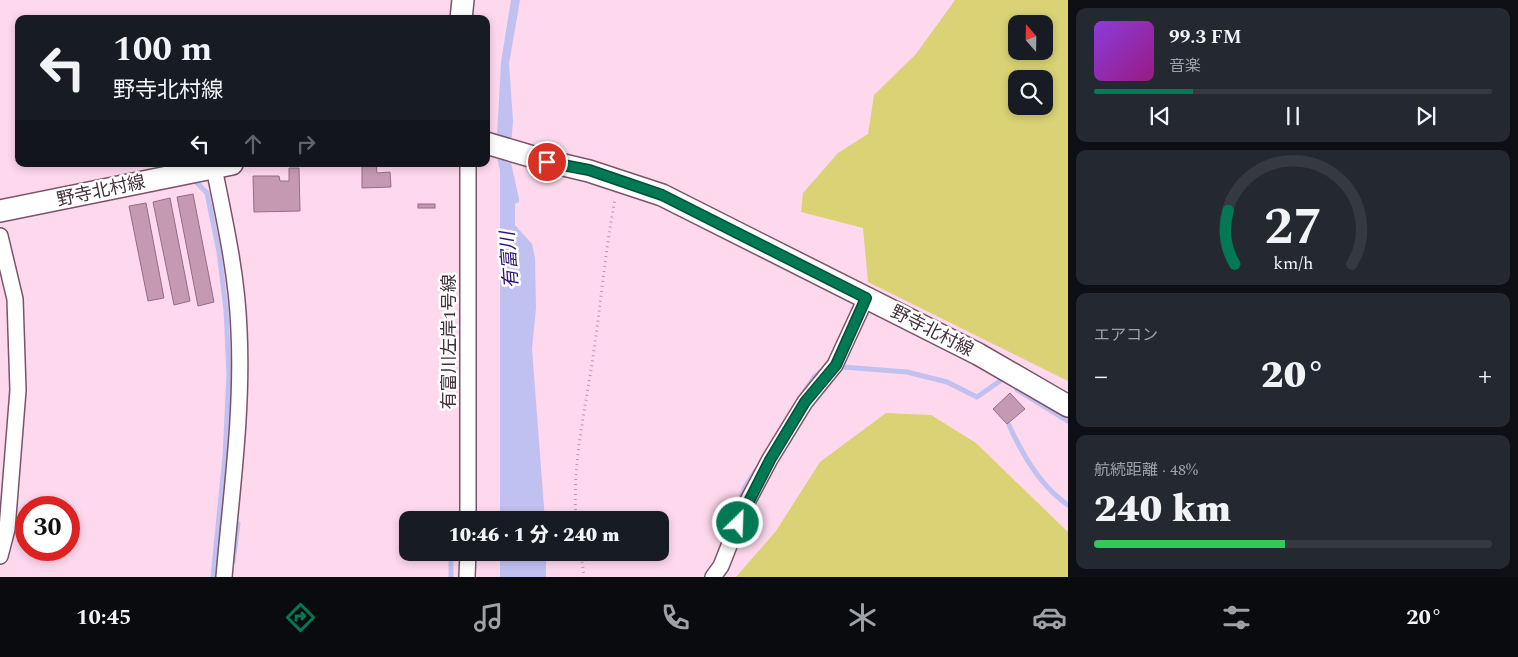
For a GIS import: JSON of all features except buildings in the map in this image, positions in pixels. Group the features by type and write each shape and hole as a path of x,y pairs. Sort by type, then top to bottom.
{"street":[{"path":"461,15 463,0"},
{"name":"野寺北村線","path":"490,144 547,162 589,170 662,195 978,354 1068,406"},
{"name":"野寺北村線","path":"0,211 218,167"},
{"path":"223,167 239,330 239,392 224,577"},
{"name":"有富川左岸1号線","path":"468,167 468,511"},
{"path":"0,236 15,298 18,390 7,529 0,556"},
{"path":"713,577 722,566 744,508 770,460 805,402 836,365 866,298"},
{"path":"467,577 468,561"}],"path":[{"path":"576,511 578,457 583,412 593,359 606,244 619,180"},
{"path":"582,561 584,577"}],"shaded area":[{"path":"955,0 1068,0 1068,381 868,282 863,228 801,212 803,193 838,153 868,134 874,95 916,54"},
{"path":"886,413 931,415 976,443 1068,532 1068,577 736,577 776,531 820,462"}],"water":[{"name":"有富川","path":"511,0 520,0 509,64 513,121 510,158 519,199 519,202 515,204 515,225 532,244 535,258 536,308 532,349 544,511 500,511 500,170 496,154 501,62"},
{"path":"500,561 546,561 546,577 500,577"}],"waterway":[{"path":"192,180 207,193 219,252 226,310 229,375 225,456 213,577"},
{"path":"843,367 907,372 947,382 977,397 1000,381"},
{"path":"805,391 815,376 823,370"},
{"path":"1017,390 1068,421"},
{"path":"1009,425 1033,469 1049,489 1068,505"},
{"path":"737,508 745,487 757,469"},
{"path":"233,562 238,524"},
{"path":"451,561 451,577"}],"route":[{"path":"547,162 589,170 662,195 866,298 836,365 805,402 770,460 738,523"}]}
